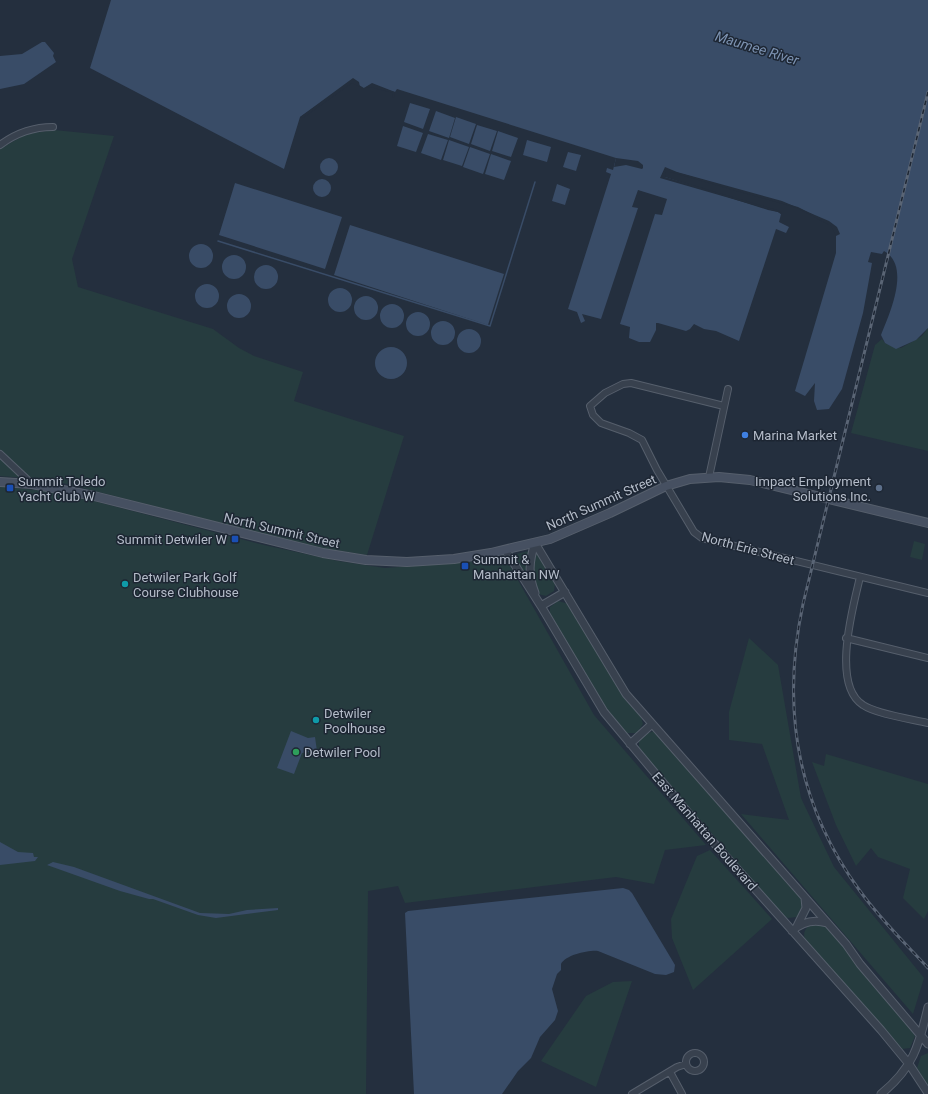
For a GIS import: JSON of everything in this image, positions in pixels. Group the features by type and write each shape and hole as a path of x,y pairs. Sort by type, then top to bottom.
{"main road":[{"name":"North Summit Street","path":"0,482 32,484 94,496 276,543 350,558 389,561 432,561 506,551 535,543 578,528 666,486 690,479 709,477 731,477 750,480 928,523"}],"street":[{"path":"0,145 10,138 31,129 52,127"},
{"name":"North Erie Street","path":"724,406 630,383 623,384 605,393 593,402 590,406 590,411 597,420 606,426 630,433 642,440 666,486 694,532 702,538 928,593"},
{"path":"709,477 728,389"},
{"path":"0,454 32,484"},
{"path":"535,543 529,568 531,583 541,606 564,592"},
{"path":"535,543 623,690 828,924 860,964 922,1034 928,1044"},
{"name":"East Manhattan Boulevard","path":"506,551 541,606 604,712 630,744 795,928 909,1064 928,1093"},
{"path":"860,576 846,638 848,680 851,691 857,701 870,709 928,723"},
{"path":"846,638 928,658"},
{"path":"630,744 652,724"},
{"path":"795,928 806,908 805,898"},
{"path":"795,928 818,920 828,924"},
{"path":"881,1094 898,1079 909,1064 922,1034 928,1007"},
{"path":"632,1094 686,1064"},
{"path":"670,1072 682,1094"}],"green space":[{"path":"54,130 114,136 72,259 78,287 213,329 239,348 254,356 303,372 294,401 404,436 367,555 315,547 63,483 0,476 0,149 26,134"},
{"path":"928,328 928,451 851,433 875,345 882,339 885,343 901,348 922,336"},
{"path":"0,486 45,491 86,499 264,545 338,561 385,568 506,559 594,715 706,845 665,850 654,884 616,877 405,903 398,886 368,891 366,1094 0,1094"},
{"path":"914,541 925,544 922,560 910,557"},
{"path":"529,551 527,566 529,583 514,556 516,554"},
{"path":"536,551 555,583 554,591 546,596 538,594 532,569"},
{"path":"558,601 569,604 624,698 641,717 643,724 637,733 626,733 601,701 550,614 550,607"},
{"path":"749,638 778,665 801,798 834,867 924,978 913,1014 741,814 789,820 762,744 729,740 729,712"},
{"path":"654,731 799,895 803,904 797,917 788,918 781,914 639,749 639,741 646,734"},
{"path":"826,754 928,784 928,911 924,919 903,898 910,869 878,857 871,848 856,866 836,825 812,762 824,766"},
{"path":"710,850 772,919 693,990 672,938 671,919 697,856"},
{"path":"817,923 826,926 911,1030 915,1036 910,1048 902,1049 805,941 804,934 806,929 810,925"},
{"path":"632,981 596,1087 541,1061 586,996 613,982"},
{"path":"928,1053 928,1087 917,1068 921,1056"}],"water":[{"name":"Maumee River","path":"111,0 928,0 928,328 916,340 896,349 885,343 881,335 893,303 896,290 896,267 892,258 884,251 882,254 871,252 868,262 872,263 863,313 842,389 829,409 817,410 814,401 815,383 805,396 795,391 836,253 836,231 833,225 798,207 665,169 662,176 778,212 781,214 779,222 789,227 786,233 776,229 739,341 716,331 704,329 694,324 686,331 658,323 656,323 656,330 650,342 639,342 629,338 630,327 620,324 655,214 662,215 667,199 638,190 632,207 638,208 601,319 582,314 585,321 581,323 577,312 568,309 611,174 606,172 607,168 613,170 616,158 397,89 395,92 370,85 364,88 352,81 300,117 284,169 90,68"},
{"path":"42,42 45,42 54,53 53,56 56,62 24,84 0,89 0,56 22,54"},
{"path":"410,103 430,109 423,129 404,122"},
{"path":"436,111 455,118 449,138 429,131"},
{"path":"456,117 476,124 469,144 450,137"},
{"path":"477,125 497,131 490,151 471,144"},
{"path":"403,126 423,133 416,152 397,146"},
{"path":"498,131 518,138 511,157 492,151"},
{"path":"428,134 448,140 441,160 421,153"},
{"path":"449,140 469,147 462,166 443,160"},
{"path":"527,140 551,147 547,162 523,155"},
{"path":"470,147 490,154 483,174 463,167"},
{"path":"568,152 581,155 576,171 563,167"},
{"path":"491,154 511,161 504,180 485,174"},
{"path":"325,158 333,158 338,163 336,174 333,176 325,176 320,171 320,163"},
{"path":"318,179 326,179 331,184 329,195 326,197 318,197 313,192 313,184"},
{"path":"235,183 342,217 325,269 219,235"},
{"path":"557,184 570,189 565,205 552,201"},
{"path":"350,225 504,274 488,325 334,275"},
{"path":"201,244 210,247 213,256 210,265 201,268 192,265 189,256 192,247"},
{"path":"234,255 243,258 246,267 243,276 234,279 225,276 222,267 225,258"},
{"path":"266,265 275,268 278,277 275,286 266,289 257,286 254,277 257,268"},
{"path":"207,284 216,287 219,296 216,305 207,308 198,305 195,296 198,287"},
{"path":"340,288 349,291 352,300 349,309 340,312 331,309 328,300 331,291"},
{"path":"239,294 248,297 251,306 248,315 239,318 230,315 227,306 230,297"},
{"path":"366,296 375,299 378,308 375,317 366,320 357,317 354,308 357,299"},
{"path":"392,304 401,307 404,316 401,325 392,328 383,325 380,316 383,307"},
{"path":"418,312 427,315 430,324 427,333 418,336 409,333 406,324 409,315"},
{"path":"443,321 452,324 455,333 452,342 443,345 434,342 431,333 434,324"},
{"path":"469,329 478,332 481,341 478,350 469,353 460,350 457,341 460,332"},
{"path":"388,347 394,347 404,354 407,363 406,369 400,376 394,379 388,379 378,372 375,366 375,360 382,350"},
{"name":"Detwiler Pool","path":"291,731 308,738 315,737 317,751 302,753 294,774 277,768"},
{"path":"0,842 18,852 33,853 34,857 38,857 35,861 0,865"},
{"path":"53,862 74,867 200,913 229,914 247,910 278,908 278,910 216,918 198,915 153,899 120,891 47,865"},
{"path":"623,888 632,893 675,965 674,972 666,975 655,974 598,951 583,952 567,958 561,964 561,970 557,974 552,989 558,1011 555,1020 540,1037 531,1058 518,1071 502,1094 414,1094 405,913 408,911"}],"pier":[{"path":"353,78 359,82 360,87 352,83 303,118 300,117"},
{"path":"372,83 395,92 394,98 392,97 393,93 370,87 364,88"},
{"path":"616,158 638,161 643,165 643,168 626,165 614,167"},
{"path":"665,167 677,172 782,201 829,221 837,227 840,234 836,236 831,226 797,208 666,172 665,177 777,210 782,213 781,214 660,178"}],"waterway":[{"path":"218,241 490,326 535,182"}],"railway":[{"path":"928,92 803,604 797,642 794,680 795,717 800,754 808,790 821,824 839,858 860,891 884,921 928,968"}],"place":[{"name":"Marina Market","path":"745,435"},
{"name":"Summit Toledo Yacht Club W","path":"10,488"},
{"name":"Impact Employment Solutions Inc.","path":"879,488"},
{"name":"Summit Detwiler W","path":"235,539"},
{"name":"Summit & Manhattan NW","path":"465,566"},
{"name":"Detwiler Park Golf Course Clubhouse","path":"125,584"},
{"name":"Detwiler Poolhouse","path":"316,720"},
{"name":"Detwiler Pool","path":"296,752"}]}
